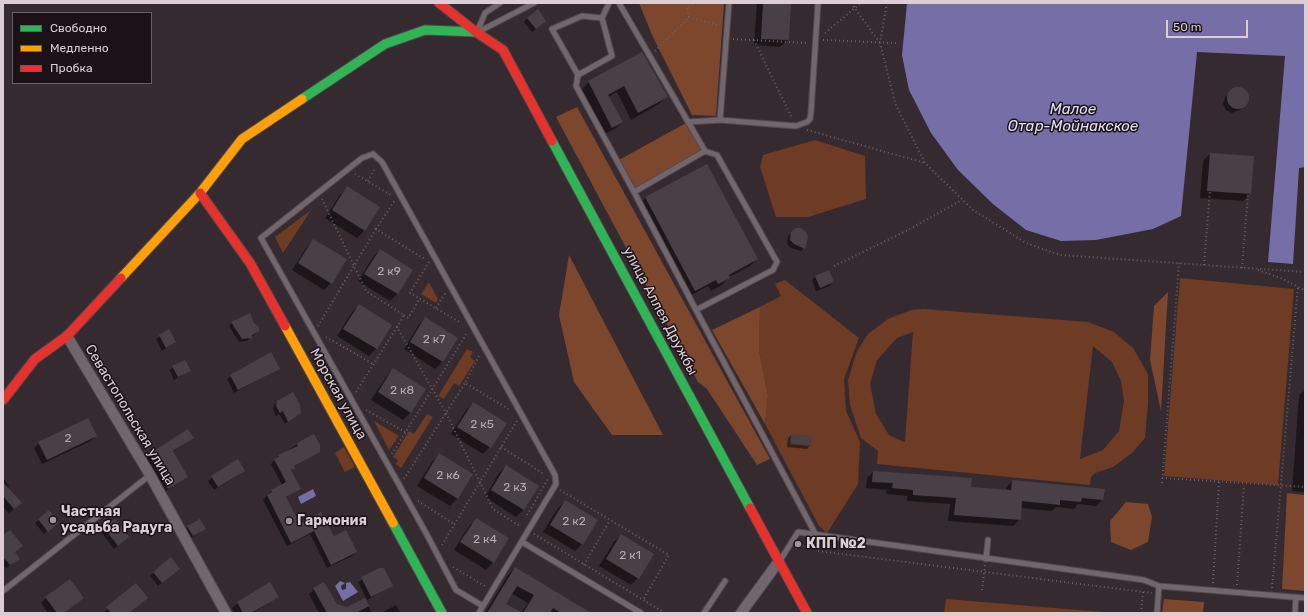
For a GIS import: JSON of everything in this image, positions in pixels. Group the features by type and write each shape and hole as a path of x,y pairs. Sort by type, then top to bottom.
{"street":[{"name":"улица Аллея Дружбы","path":"439,3 476,32 503,50 807,613"},
{"path":"3,400 35,359 67,336 200,193 242,139 385,44 425,30 476,32"},
{"name":"Морская улица","path":"200,193 250,263 442,613"},
{"name":"Севастопольская улица","path":"67,336 150,475 226,613"},
{"path":"741,613 779,561"}],"lane":[{"path":"476,32 485,14 500,3"},
{"path":"476,32 493,22 534,3"},
{"path":"578,75 612,56 602,18 609,3"},
{"path":"619,3 705,151 717,155 777,262 773,270 696,310"},
{"path":"720,120 729,3"},
{"path":"688,122 720,120 796,126 802,125 810,118 818,3"},
{"path":"602,18 582,16 552,29 578,75 576,86 816,535"},
{"path":"634,192 705,151"},
{"path":"479,613 556,484 555,475 382,162 373,154 362,158 261,238 456,590 483,606"},
{"path":"3,591 150,475"},
{"path":"779,561 798,532 1144,580 1159,586 1305,598"},
{"path":"986,558 988,540"},
{"path":"522,542 641,613"},
{"path":"704,613 725,580"},
{"path":"1157,613 1159,586"},
{"path":"1295,613 1296,597"}],"path":[{"path":"687,3 689,17"},
{"path":"687,7 698,3"},
{"path":"851,3 880,43 895,102 925,163 973,210 1026,243 1060,255 1305,272"},
{"path":"816,42 861,3"},
{"path":"880,43 887,3"},
{"path":"650,56 689,17"},
{"path":"689,17 727,29"},
{"path":"727,38 816,42 896,43"},
{"path":"754,40 796,126 925,163"},
{"path":"368,181 376,164 380,168"},
{"path":"351,171 396,198"},
{"path":"1204,265 1210,191"},
{"path":"319,192 366,291 408,318 420,298"},
{"path":"393,192 400,205"},
{"path":"1242,268 1248,194"},
{"path":"318,327 354,265 396,198"},
{"path":"834,266 908,230 962,200"},
{"path":"376,229 430,262"},
{"path":"426,255 432,266"},
{"path":"430,262 410,293 462,324 459,318"},
{"path":"1162,484 1179,263"},
{"path":"1254,269 1298,286 1305,292"},
{"path":"442,286 449,299"},
{"path":"1272,595 1298,286"},
{"path":"436,308 446,292"},
{"path":"350,388 354,395 404,315"},
{"path":"314,320 320,331"},
{"path":"397,327 446,413 493,509 665,613"},
{"path":"465,329 470,339"},
{"path":"388,459 467,333"},
{"path":"325,341 322,335 373,364"},
{"path":"401,484 480,357 477,351"},
{"path":"465,383 513,412"},
{"path":"360,406 406,432"},
{"path":"488,580 484,587 438,556 454,524 520,416"},
{"path":"501,447 549,477 524,520"},
{"path":"1162,478 1305,488"},
{"path":"546,482 669,556 643,600"},
{"path":"1212,591 1219,482"},
{"path":"1237,593 1244,485"},
{"path":"413,498 454,524"},
{"path":"584,564 610,520"},
{"path":"516,533 520,526"},
{"path":"818,551 1158,594"},
{"path":"982,590 986,558"},
{"path":"1141,613 1143,592"}],"shaded area":[{"path":"639,3 724,3 716,116 692,115 652,35"},
{"path":"577,107 770,459 757,465 707,389 698,382 556,117"},
{"path":"688,122 705,151 634,192 617,161"},
{"path":"815,140 865,156 866,199 808,217 776,217 760,167 763,155"},
{"path":"311,210 283,253 275,237"},
{"path":"569,255 663,435 612,435 574,382 559,315"},
{"path":"1180,278 1294,289 1278,485 1164,476"},
{"path":"785,280 859,338 844,379 846,411 860,442 858,484 827,533 819,526 765,424 768,396 759,350 760,307 781,296 775,284"},
{"path":"429,282 438,299 436,303 421,294"},
{"path":"1168,292 1161,411 1150,360 1154,306"},
{"path":"760,307 759,350 768,396 765,424 712,330"},
{"path":"924,309 1088,322 1114,332 1133,348 1148,374 1148,404 1145,438 1132,453 1113,467 1095,473 1091,477 1090,485 877,464 878,451 861,438 850,405 848,380 857,351 868,334 888,319 911,310","holes":["913,332 905,441 904,442 889,435 876,414 870,384 877,360 897,338","1093,346 1112,362 1121,381 1124,401 1119,431 1103,450 1080,459"]},
{"path":"467,349 473,352 470,357 475,361 459,386 454,383 444,399 438,396"},
{"path":"427,414 433,417 401,468 396,464 398,460 393,457 409,431 414,434"},
{"path":"374,421 399,436 389,450"},
{"path":"344,447 355,467 345,472 335,453"},
{"path":"1287,493 1305,495 1305,591 1282,589"},
{"path":"1126,502 1148,504 1152,517 1148,542 1131,550 1111,542 1110,521"},
{"path":"946,599 1115,613 944,613"},
{"path":"1164,599 1204,602 1203,613 1162,613"}],"water":[{"name":"Малое Отар-Мойнакское","path":"907,3 1305,3 1305,167 1299,168 1293,264 1268,262 1285,56 1197,52 1181,216 1153,229 1096,240 1061,241 1026,230 993,204 958,170 931,133 909,90 902,55"},
{"path":"313,489 316,496 301,504 298,497"},
{"path":"340,581 345,583 341,586 342,590 346,589 346,583 350,582 358,592 343,601 335,586"}],"building":[{"path":"763,3 791,3 789,40 761,39"},
{"path":"538,9 546,21 536,29 527,18"},
{"path":"642,52 668,97 638,113 624,86 608,95 623,122 612,128 588,81"},
{"path":"1234,87 1242,87 1249,94 1249,102 1242,109 1234,109 1227,102 1227,94"},
{"path":"1210,153 1254,156 1251,194 1207,191"},
{"path":"707,164 758,259 729,275 730,278 718,284 716,280 695,291 645,197"},
{"path":"347,186 380,207 365,231 332,210"},
{"path":"796,228 801,228 806,232 808,237 805,249 794,244 790,240 791,232"},
{"path":"313,239 347,259 332,284 298,263"},
{"path":"380,249 413,270 398,294 364,274"},
{"path":"829,270 834,282 820,288 815,276"},
{"path":"359,304 392,325 377,349 343,329"},
{"path":"250,313 254,323 259,327 259,331 252,335 252,338 242,339 231,322"},
{"path":"425,317 458,338 443,362 410,342"},
{"path":"169,329 176,342 166,348 159,335"},
{"path":"271,352 280,369 238,390 230,375"},
{"path":"185,360 191,371 178,377 172,366"},
{"path":"393,368 426,389 411,413 378,392"},
{"path":"293,392 300,405 301,413 288,422 283,411 280,413 276,406 277,401"},
{"path":"473,402 507,423 491,448 457,427"},
{"path":"88,418 97,436 47,460 38,442"},
{"path":"188,429 194,438 173,451 188,477 168,489 149,454"},
{"path":"314,434 320,445 320,452 294,466 295,468 291,470 301,489 286,497 300,524 321,512 334,536 346,530 357,552 331,565 314,531 291,543 267,495 272,492 271,490 286,482 274,459 279,457 278,455 298,446 297,443"},
{"path":"791,434 812,436 811,446 790,444"},
{"path":"439,453 473,474 458,499 424,478"},
{"path":"238,459 245,471 218,487 211,476"},
{"path":"506,465 539,486 524,510 491,490"},
{"path":"873,471 972,478 971,487 1011,490 1012,480 1105,489 1103,500 1082,498 1081,502 1060,500 1060,505 1022,501 1021,520 954,515 956,498 913,495 913,490 892,488 893,483 872,482"},
{"path":"3,482 22,503 14,509 3,496"},
{"path":"565,500 598,520 583,545 550,525"},
{"path":"49,510 59,523 48,532 38,519"},
{"path":"476,518 509,538 494,563 460,542"},
{"path":"115,519 129,537 118,546 104,528"},
{"path":"200,519 206,529 193,536 187,526"},
{"path":"10,530 23,546 15,552 20,559 10,565 3,557 3,535"},
{"path":"621,534 654,554 639,579 606,559"},
{"name":"КПП №2","path":"799,538 804,546 796,550 794,546"},
{"path":"171,557 180,569 162,583 153,572"},
{"path":"515,567 591,613 561,613 553,608 550,613 523,613 487,613","holes":["517,586 534,595 523,613 506,604"]},
{"path":"380,568 384,568 393,586 371,597 361,577"},
{"path":"70,579 84,598 64,613 57,613 45,597"},
{"path":"270,582 279,597 251,613 243,613 237,602"},
{"path":"324,582 337,604 347,607 365,598 369,606 358,612 360,613 327,613 313,588"},
{"path":"136,583 148,598 129,613 111,613 106,607"}],"traffic: fast":[{"path":"302,99 385,44 425,30 476,32"},
{"path":"552,141 750,508"},
{"path":"393,523 442,613"}],"traffic: slow":[{"path":"121,278 200,193 242,139 302,99"},
{"path":"285,326 393,523"}],"traffic: jam":[{"path":"439,3 476,32 503,50 552,141"},
{"path":"200,193 250,263 285,326"},
{"path":"3,400 35,359 67,336 121,278"},
{"path":"750,508 807,613"}],"place":[{"name":"Частная усадьба Радуга","path":"53,520"},
{"name":"Гармония","path":"289,521"},
{"name":"КПП №2","path":"798,544"}]}
